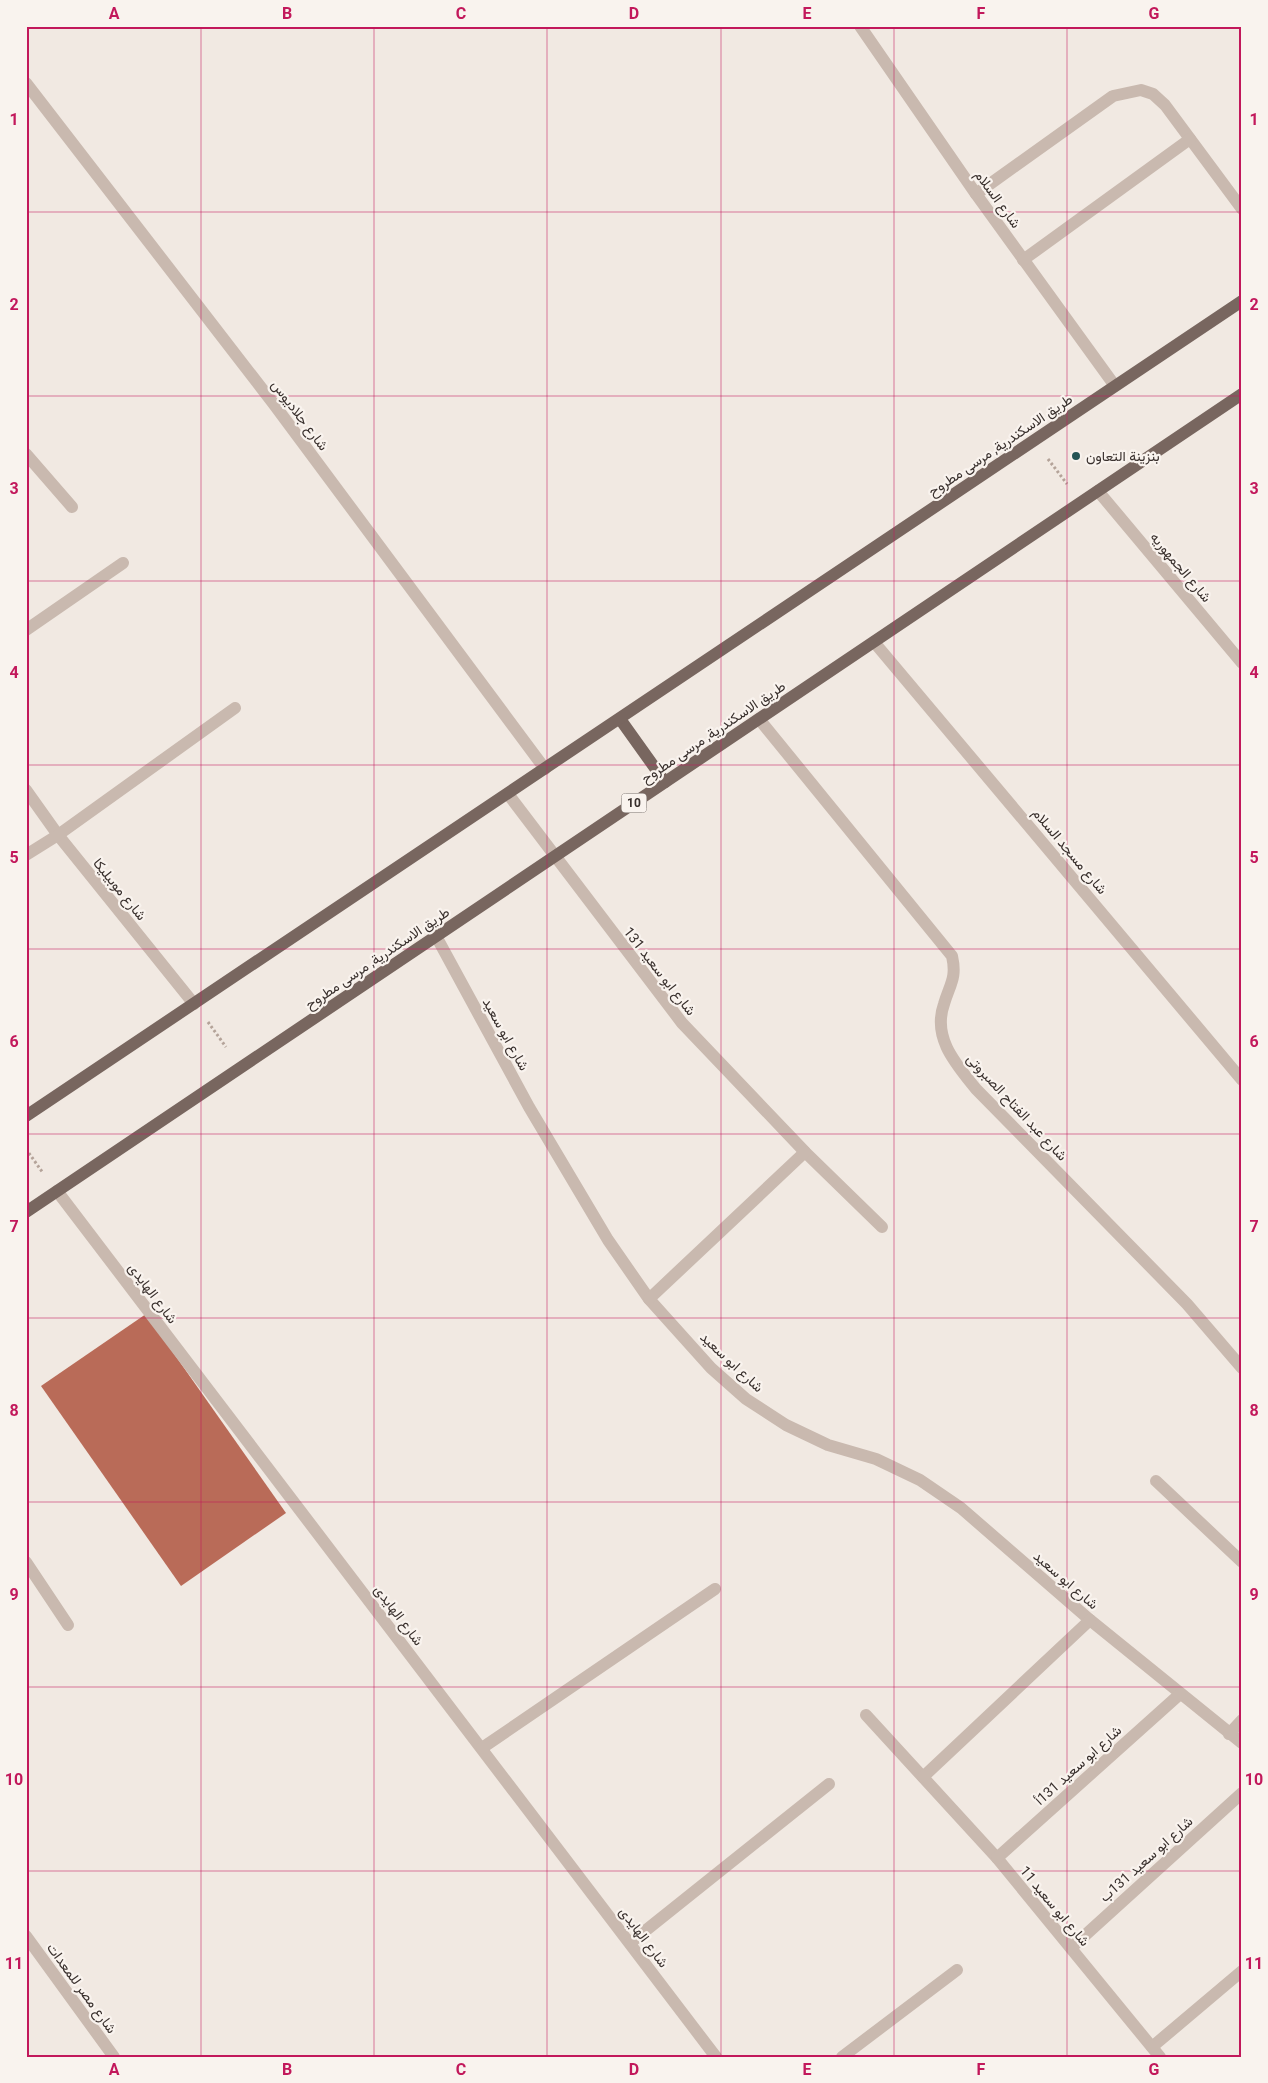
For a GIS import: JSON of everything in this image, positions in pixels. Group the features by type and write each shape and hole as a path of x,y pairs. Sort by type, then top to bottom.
{"main road":[{"name":"طريق الاسكندرية, مرسى مطروح","path":"26,1116 1242,300"},
{"name":"طريق الاسكندرية, مرسى مطروح","path":"26,1212 1242,394"},
{"path":"620,719 665,782"}],"street":[{"name":"شارع السلام","path":"860,26 976,194 1115,386"},
{"name":"شارع جلاديوس","path":"26,84 273,403 545,769"},
{"path":"976,194 1113,96 1127,91 1140,90 1153,94 1165,105 1242,209"},
{"path":"1023,260 1190,139"},
{"path":"26,454 72,507"},
{"name":"شارع الجمهوريه","path":"1098,491 1242,663"},
{"path":"26,630 123,562"},
{"name":"شارع مسجد السلام","path":"874,642 1240,1073"},
{"path":"26,855 58,835 235,708"},
{"name":"شارع عبد الفتاح الصبروتى","path":"759,719 952,956 955,968 953,982 944,1004 940,1024 948,1054 976,1089 1187,1304 1242,1368"},
{"name":"شارع موبيليكا","path":"26,790 58,835 194,1004"},
{"name":"شارع ابو سعيد 131","path":"508,794 682,1023 805,1152 882,1227"},
{"name":"شارع ابو سعيد","path":"436,936 529,1107 608,1240 649,1299 712,1368 746,1399 786,1425 828,1445 876,1459 920,1480 961,1508 1090,1620 1229,1734 1242,1742"},
{"path":"649,1299 805,1152"},
{"name":"شارع الهايدى","path":"57,1191 716,2057"},
{"path":"1156,1481 1242,1562"},
{"path":"26,1562 68,1625"},
{"path":"482,1748 715,1589"},
{"path":"924,1776 1090,1620"},
{"name":"شارع ابو سعيد 131أ","path":"996,1858 1180,1694"},
{"name":"شارع ابو سعيد 11","path":"866,1715 924,1776 996,1858 1156,2052"},
{"path":"1229,1734 1242,1720"},
{"path":"630,1943 829,1784"},
{"name":"شارع ابو سعيد 131ب","path":"1070,1948 1242,1793"},
{"name":"شارع مصر للمعدات","path":"26,1936 114,2057"},
{"path":"842,2057 958,1970"},
{"path":"1156,2052 1242,1971"}],"path":[{"path":"1034,440 1081,502"},
{"path":"194,1004 241,1067"}],"building":[{"path":"146,1314 286,1513 181,1586 41,1386"}],"place":[{"name":"بنزينة التعاون","path":"1076,456"}]}
